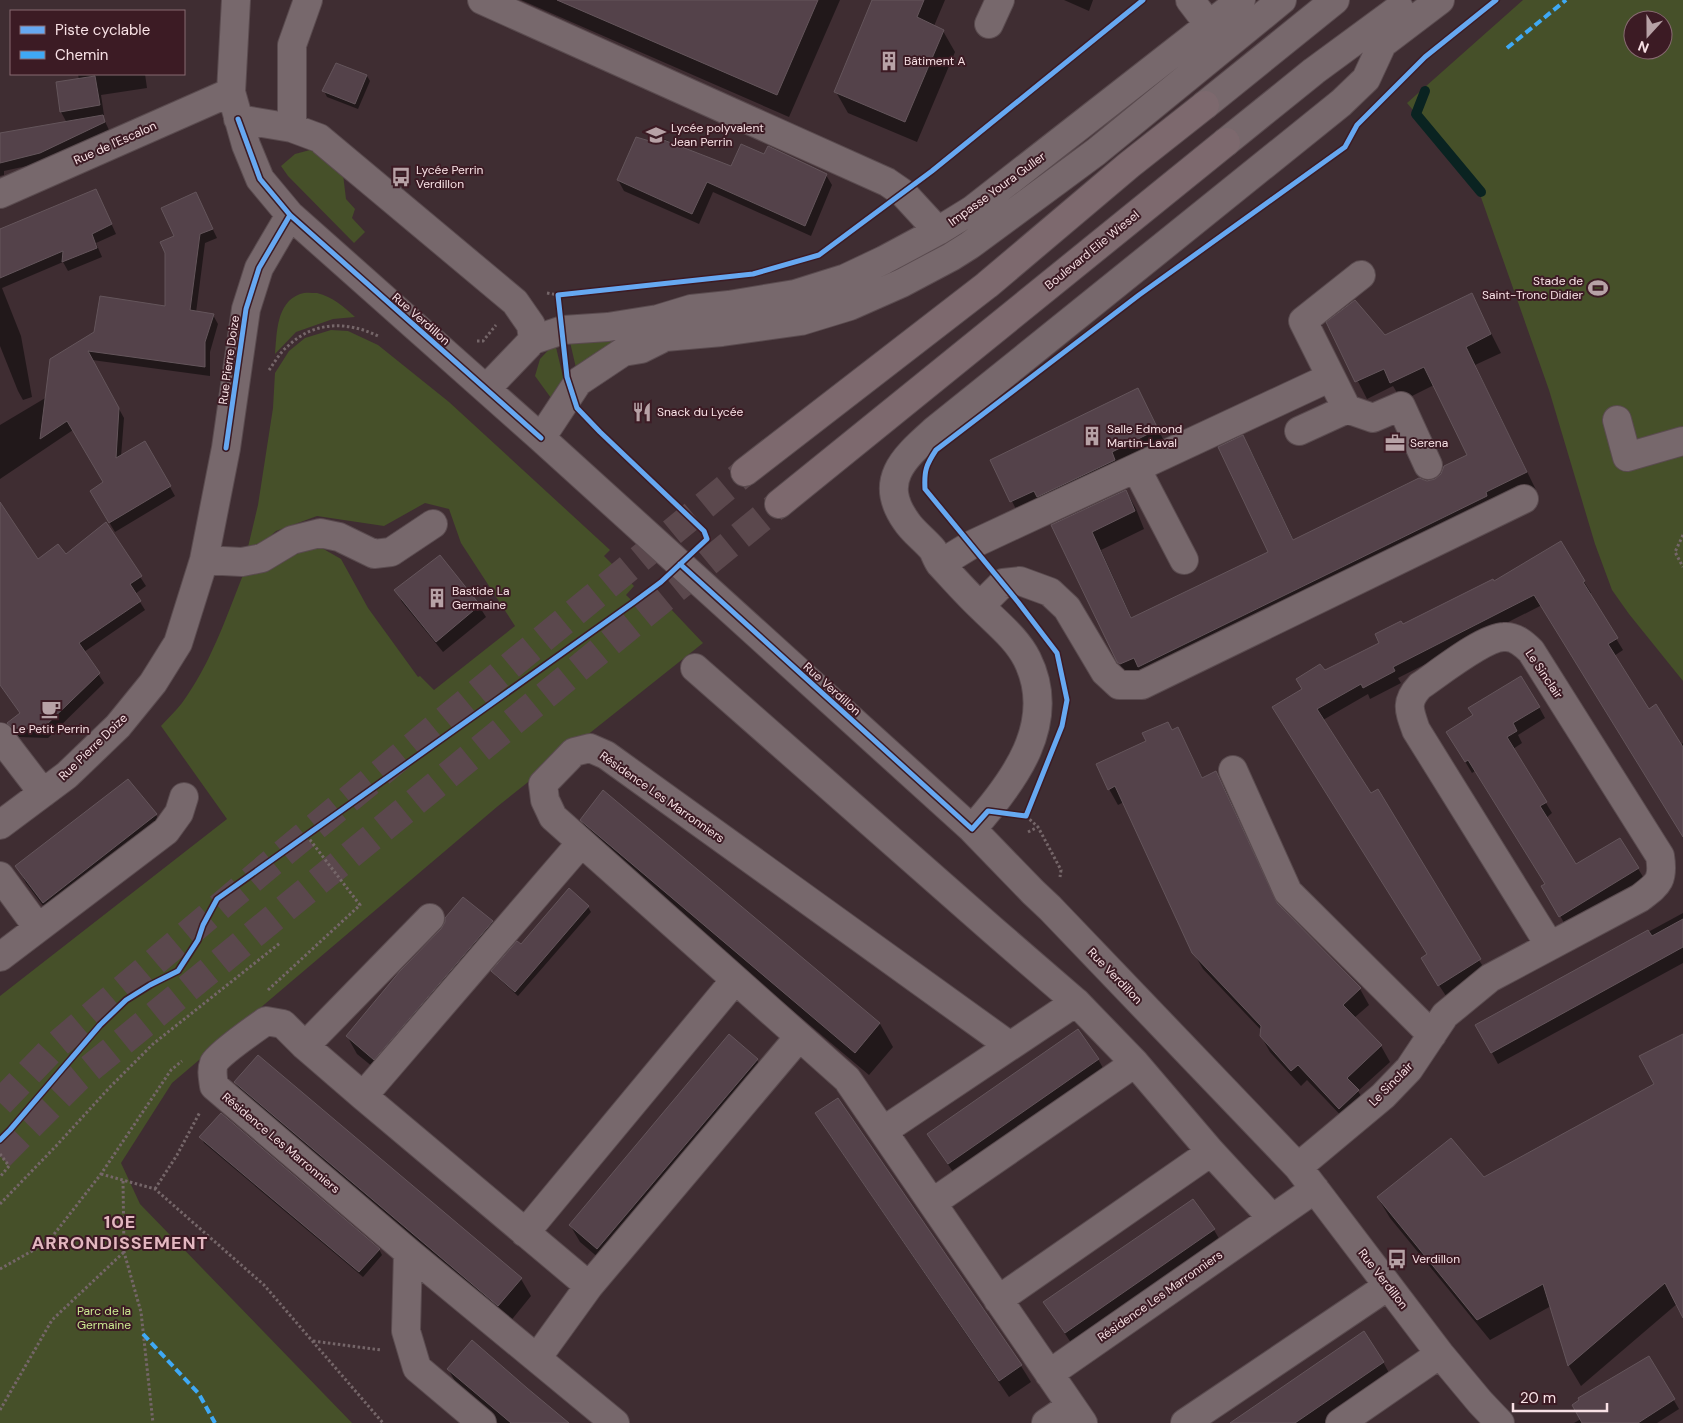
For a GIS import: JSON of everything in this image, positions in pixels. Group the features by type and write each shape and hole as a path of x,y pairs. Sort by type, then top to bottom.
{"highway":[{"path":"745,472 987,284 1129,165 1205,105"},
{"name":"Boulevard Elie Wiesel","path":"779,504 1226,142"}],"street":[{"path":"236,0 231,92 238,119 260,179 290,215"},
{"path":"292,128 292,45 308,0"},
{"path":"482,0 887,182 903,193 938,232"},
{"path":"1190,0 1209,25"},
{"name":"Impasse Youra Guller","path":"533,340 562,330 608,327 658,319 691,309 795,294 846,278 938,232 972,210 1241,0"},
{"path":"540,438 578,382 623,352 641,349 665,337 722,332 801,321 850,306 902,283 952,257 970,246 1096,152 1282,0"},
{"path":"1205,105 1335,0"},
{"path":"1382,43 1440,0"},
{"path":"980,820 1018,769 1032,739 1038,709 1036,683 1027,658 1006,632 940,564 933,550 906,522 897,504 894,484 898,469 909,454 935,430 1341,103 1366,79 1382,43 1404,4"},
{"name":"Boulevard Elie Wiesel","path":"1226,142 1314,71 1404,4"},
{"name":"Rue de l'Escalon","path":"0,194 231,92"},
{"path":"238,119 292,128 320,138 515,302 530,326 533,340 486,389"},
{"name":"Rue Verdillon","path":"290,215 540,438 980,820 1042,900 1298,1167 1440,1354 1500,1423"},
{"name":"Rue Pierre Doize","path":"0,825 66,775 118,726 153,684 178,643 204,560 226,448 246,309 259,268 290,215"},
{"path":"1347,409 1303,321 1361,275"},
{"name":"Impasse Youra Guller","path":"623,352 632,337 658,319"},
{"path":"940,564 971,545 1331,377"},
{"path":"1299,431 1347,409 1373,418 1401,406 1428,465"},
{"path":"1617,420 1627,457 1683,441"},
{"path":"1136,468 1184,560"},
{"path":"980,606 1003,583 1020,581 1050,592 1067,608 1105,672 1120,684 1142,685 1524,499"},
{"path":"204,560 242,562 262,558 292,540 320,533 340,537 374,554 391,552 433,524"},
{"name":"Le Sinclair","path":"1298,1167 1383,1096 1409,1069 1445,1015 1490,978 1550,946 1640,898 1657,885 1662,869 1660,856 1531,651 1521,641 1505,636 1488,640 1420,686 1411,695 1409,711 1416,730 1550,946"},
{"path":"695,668 1076,1002 1135,1063 1211,1152 1272,1218"},
{"path":"0,737 43,793"},
{"name":"Résidence Les Marronniers","path":"1010,1046 606,756 590,748 574,752 543,784 545,800 553,817 847,1079 1077,1415"},
{"path":"1233,770 1288,892 1432,1035"},
{"path":"0,957 166,831 179,813 184,797"},
{"path":"363,1096 581,843"},
{"path":"0,876 38,928"},
{"path":"305,1046 430,918"},
{"path":"525,1233 735,980"},
{"path":"883,1131 1076,1002"},
{"name":"Résidence Les Marronniers","path":"589,1286 363,1096 305,1046 283,1024 266,1021 215,1062 212,1074 214,1086 408,1252 615,1423"},
{"path":"537,1358 589,1286 799,1037"},
{"path":"932,1202 1135,1063"},
{"path":"998,1300 1211,1152"},
{"name":"Résidence Les Marronniers","path":"1049,1374 1315,1189"},
{"path":"408,1252 406,1331 417,1368 482,1423"},
{"path":"1185,1423 1388,1286"},
{"path":"1340,1423 1440,1354"},
{"path":"1046,1423 1077,1415"}],"path":[{"path":"269,371 286,346 301,336 330,325 348,325 384,338"},
{"path":"1683,535 1675,552 1683,566"},
{"path":"980,820 1026,816 1038,828 1061,870 1060,881 1042,900"},
{"path":"1028,832 1038,828"},
{"path":"271,988 360,905 307,836"},
{"path":"0,1204 110,1087 154,1044 280,943"},
{"path":"0,1269 48,1242 101,1174 171,1070 186,1058"},
{"path":"155,1190 177,1156 214,1086"},
{"path":"0,1154 10,1166 0,1177"},
{"path":"101,1174 155,1190 264,1285 383,1423"},
{"path":"123,1181 124,1252 141,1312 153,1423"},
{"path":"0,1410 52,1320 124,1252"},
{"path":"312,1341 413,1354"}],"green space":[{"name":"Stade de Saint-Tronc Didier","path":"1523,0 1683,0 1683,681 1612,590 1595,544 1549,390 1477,186 1407,103"},
{"path":"310,150 324,153 342,166 346,199 355,209 352,218 365,232 354,243 288,176 281,166 295,154"},
{"path":"317,293 333,299 355,317 333,319 296,332 275,354 277,328 286,304 300,294"},
{"name":"Parc de la Germaine","path":"331,330 348,331 378,345 449,402 610,550 604,556 634,586 626,595 651,619 668,606 703,643 498,806 172,1083 121,1163 140,1204 352,1423 0,1423 0,996 227,819 161,726 182,703 201,673 217,641 243,575 291,551 320,547 341,559 368,608 418,677 420,676 434,690 515,626 461,543 449,509 425,503 384,526 317,516 276,531 265,541 248,547 258,505 273,408 275,373 289,351 305,338"},
{"path":"626,332 576,368 570,342"},
{"path":"555,343 564,381 551,398 535,376 540,359"}],"building":[{"path":"557,0 818,0 777,95"},
{"name":"Bâtiment A","path":"872,0 924,0 917,17 944,30 905,122 834,92"},
{"path":"336,63 367,75 355,104 322,91"},
{"path":"95,76 100,105 60,112 56,82"},
{"path":"103,115 105,122 40,153 0,163 0,133"},
{"path":"636,137 653,142 656,137 731,166 741,144 764,154 768,146 827,174 805,226 707,182 692,214 617,180"},
{"path":"96,189 112,224 92,234 97,248 62,262 63,251 0,278 0,229"},
{"path":"196,192 213,229 200,234 190,310 214,314 205,342 205,367 88,351 119,408 116,458 145,441 171,486 109,523 90,491 103,482 67,421 40,439 50,359 94,332 100,296 165,306 165,253 160,242 174,236 161,208"},
{"path":"1472,293 1491,334 1466,347 1527,472 1486,492 1487,496 1138,667 1134,658 1120,664 1117,662 1051,525 1126,490 1135,511 1092,532 1131,618 1268,552 1218,447 1243,435 1293,540 1419,478 1427,481 1435,479 1441,474 1444,466 1467,455 1424,367 1390,383 1384,369 1355,382 1326,322 1355,300 1385,335"},
{"name":"Salle Edmond Martin-Laval","path":"1138,388 1158,429 1112,452 1115,460 1037,497 1034,491 1010,502 990,460"},
{"path":"0,502 38,559 58,544 66,554 106,522 142,576 130,584 141,601 79,643 100,673 42,729 13,728 7,723 20,713 0,685"},
{"path":"1561,541 1585,581 1583,582 1618,638 1608,644 1649,709 1656,704 1683,747 1683,837 1534,595 1393,667 1395,671 1363,688 1361,684 1317,709 1371,793 1378,789 1481,959 1438,986 1421,958 1427,954 1272,707 1302,689 1296,679 1320,664 1325,670 1379,643 1375,634 1401,621 1403,624 1493,579 1494,581"},
{"name":"Bastide La Germaine","path":"440,555 480,605 436,642 394,590"},
{"path":"1521,676 1540,707 1513,723 1517,731 1507,737 1547,802 1540,806 1576,864 1620,838 1639,868 1559,917 1541,886 1545,884 1468,760 1465,762 1446,732 1473,715 1468,708"},
{"path":"1168,722 1172,730 1178,727 1202,778 1216,771 1277,903 1361,988 1343,1005 1382,1045 1347,1078 1359,1090 1339,1109 1298,1065 1291,1071 1260,1036 1261,1026 1192,953 1115,786 1108,790 1096,764 1146,741 1142,733"},
{"path":"128,779 157,814 43,903 15,866"},
{"path":"603,790 880,1023 855,1053 580,820"},
{"path":"569,888 589,906 515,992 491,971 517,941 521,944"},
{"path":"463,897 493,921 374,1060 346,1036 400,971 441,929 445,918"},
{"path":"1683,919 1683,947 1491,1053 1475,1025 1648,930 1652,936"},
{"path":"1078,1029 1099,1059 948,1164 927,1134"},
{"path":"729,1034 758,1059 597,1249 569,1225"},
{"path":"1683,1034 1683,1318 1665,1283 1568,1366 1543,1284 1477,1320 1377,1197 1451,1138 1484,1177 1654,1084 1639,1056"},
{"path":"258,1055 522,1278 498,1306 234,1082"},
{"path":"838,1098 1022,1365 999,1381 815,1113"},
{"path":"221,1113 380,1249 359,1272 199,1137"},
{"path":"1193,1199 1215,1229 1065,1333 1043,1302"},
{"path":"1364,1331 1384,1362 1295,1423 1230,1423"},
{"path":"472,1340 569,1423 511,1423 447,1369"},
{"path":"1649,1356 1675,1399 1638,1423 1582,1423 1572,1405 1579,1400 1578,1398"}],"waterway":[{"path":"1425,91 1416,114 1481,192"}],"tunnel":[{"path":"0,1103 53,1048 269,865 745,472"},
{"path":"0,1156 77,1079 779,504"}],"marked path":[{"path":"1507,48 1566,0"},
{"path":"143,1334 199,1394 215,1423"}],"cycle path":[{"path":"0,1140 100,1025 126,1000 178,971 198,940 203,925 217,899 634,602 661,582 707,539 704,531 577,408 567,377 558,295 753,274 819,255 932,171 1143,0"},
{"path":"680,564 972,829 988,811 1026,816 1062,726 1067,700 1057,653 1018,602 925,489 925,473 930,460 936,450 1139,295 1345,147 1357,125 1425,57 1496,0"},
{"path":"238,119 260,179 290,215 541,438"},
{"path":"226,448 246,309 259,268 290,215"}],"place":[{"name":"Bâtiment A","path":"889,61"},
{"name":"Lycée polyvalent Jean Perrin","path":"656,135"},
{"name":"Lycée Perrin Verdillon","path":"401,177"},
{"name":"Stade de Saint-Tronc Didier","path":"1598,288"},
{"name":"Snack du Lycée","path":"642,412"},
{"name":"Salle Edmond Martin-Laval","path":"1092,436"},
{"name":"Serena","path":"1395,443"},
{"name":"Bastide La Germaine","path":"437,598"},
{"name":"Le Petit Perrin","path":"51,709"},
{"name":"Verdillon","path":"1397,1259"}],"district":[{"name":"10E ARRONDISSEMENT","path":"120,1232"}]}
